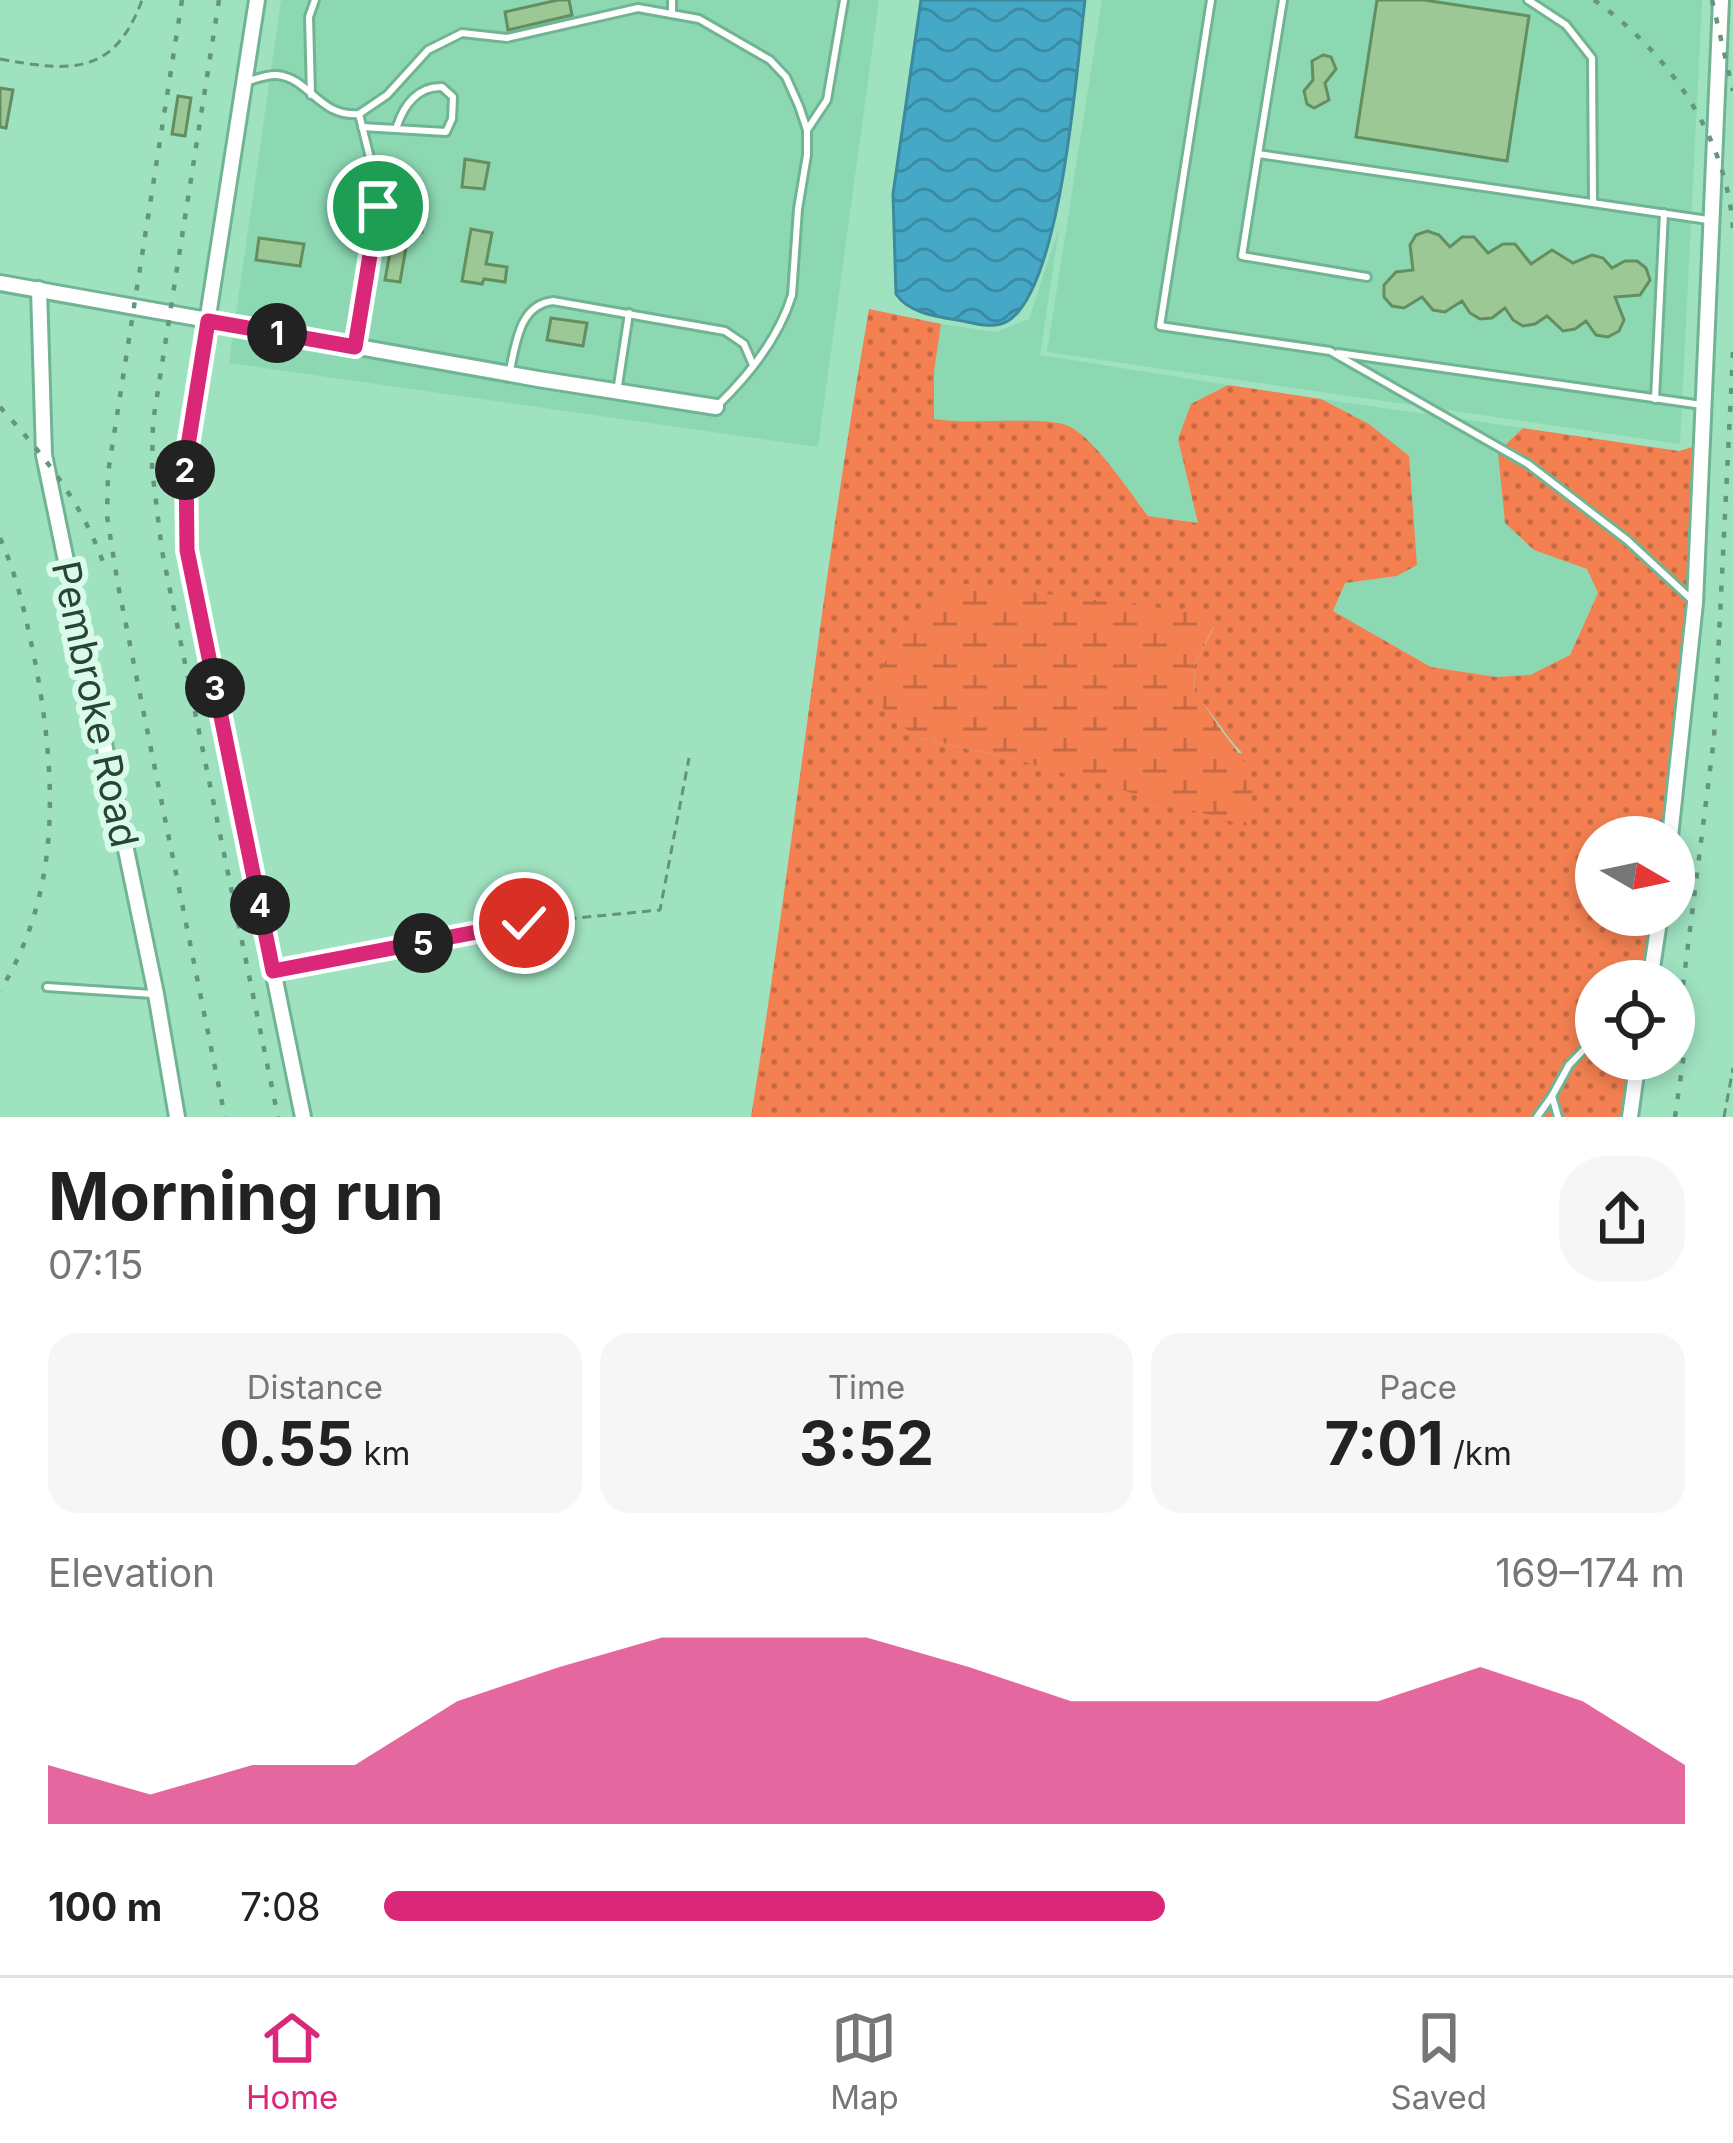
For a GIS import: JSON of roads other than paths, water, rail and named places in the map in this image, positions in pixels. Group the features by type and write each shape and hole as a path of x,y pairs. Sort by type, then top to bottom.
{"street":[{"path":"257,0 186,458 187,550 303,1117"},
{"path":"1672,816 1695,603 1721,0"},
{"path":"0,283 538,380 716,407"},
{"name":"Pembroke Road","path":"39,289 44,455 156,994 177,1117"},
{"path":"1630,1117 1635,1080"}],"lane":[{"path":"311,95 309,17 315,0"},
{"path":"672,0 672,12"},
{"path":"807,130 827,100 844,0"},
{"path":"1210,0 1160,326 1702,405"},
{"path":"1282,0 1242,256 1367,277"},
{"path":"1528,0 1566,25 1592,58 1593,203"},
{"path":"245,82 284,76 327,109 358,115 387,95 428,50 462,33 507,38 622,9 699,19 770,60 786,77 807,130 792,295 786,316 753,365 716,407"},
{"path":"362,127 446,132 453,97 442,87 428,86 414,96 397,126"},
{"path":"355,347 378,190 358,115"},
{"path":"1258,154 1711,220"},
{"path":"1655,398 1664,213"},
{"path":"509,374 519,330 534,306 543,302 725,331 744,344 753,365"},
{"path":"616,392 629,313"},
{"path":"1330,352 1528,464 1627,540 1695,603"},
{"path":"47,987 156,994"},
{"path":"1538,1117 1575,1058"},
{"path":"1552,1096 1558,1117"}],"water":[{"path":"921,0 1085,0 1064,172 1042,266 1026,300 1008,321 997,325 926,314 896,294 893,194"}],"railway":[{"path":"182,0 108,473 107,516 225,1117"},
{"path":"219,0 153,422 152,469 162,551 278,1117"},
{"path":"1594,0 1646,44 1689,99 1719,160 1733,228"},
{"path":"1712,0 1733,91"},
{"path":"1686,960 1714,738 1733,352"},
{"path":"0,407 61,482 105,568"},
{"path":"0,538 17,583 35,661 50,788 44,872 35,912 0,991"},
{"path":"1675,1117 1680,1080"}]}
